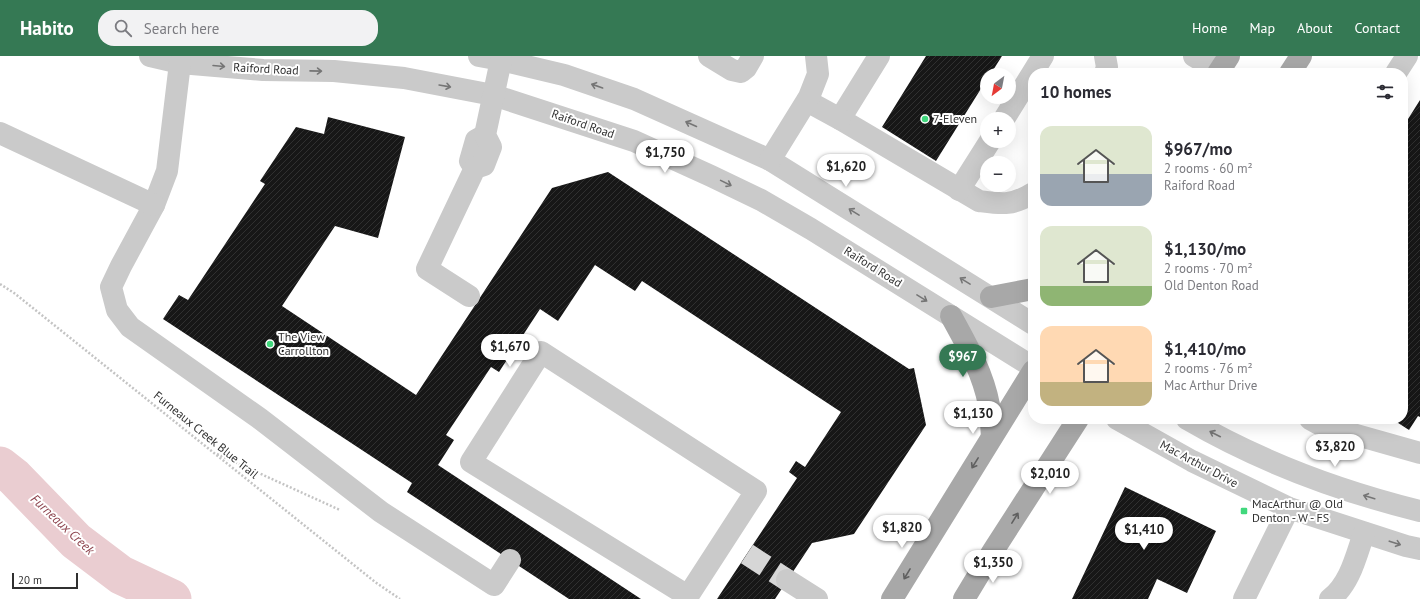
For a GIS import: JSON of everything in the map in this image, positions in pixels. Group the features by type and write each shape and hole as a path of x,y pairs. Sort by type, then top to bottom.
{"main road":[{"path":"1293,68 1301,56"},
{"path":"991,297 1028,290"},
{"path":"951,316 975,360 982,380 990,406 992,436"},
{"path":"892,599 1028,379"},
{"path":"964,599 1075,424"}],"street":[{"name":"Raiford Road","path":"150,56 180,63 263,70 334,72 396,78 493,95 634,141 761,200 811,229 1028,365"},
{"path":"478,56 502,57 564,75 634,99 770,160 1028,321"},
{"path":"709,56 732,70 741,72 746,68 753,56"},
{"path":"770,160 807,101 818,74 816,56"},
{"path":"840,120 879,56"},
{"path":"1036,68 1043,56"},
{"path":"1105,56 1107,68"},
{"path":"1194,56 1222,67"},
{"path":"1399,68 1407,56"},
{"path":"469,296 427,269 475,168 484,165 491,147 485,135 502,57"},
{"path":"180,63 167,171 154,205 111,287 117,310 130,327 259,418 381,512 494,585 510,560"},
{"path":"1008,112 1028,80"},
{"path":"807,101 979,201 1003,204 1023,199 1028,196"},
{"path":"0,133 154,205"},
{"path":"960,190 986,148"},
{"path":"541,352 756,491 703,574 688,596 471,462 541,352"},
{"name":"Mac Arthur Drive","path":"1126,424 1192,461 1289,508 1364,533 1420,549"},
{"path":"1197,424 1243,448 1295,471 1348,490 1420,511"},
{"path":"1319,424 1420,453"},
{"path":"1244,599 1289,508"},
{"path":"1340,597 1364,533"},
{"path":"787,580 817,599"}],"path":[{"name":"Furneaux Creek Blue Trail","path":"0,284 14,293 374,582 400,599"},
{"path":"213,452 342,511"}],"building":[{"path":"926,56 1002,56 994,68 980,68 980,90 936,161 882,127"},
{"path":"1420,100 1420,417 1418,416 1409,430 1400,424 1408,424 1408,119"},
{"name":"The View Carrollton","path":"328,117 405,137 378,238 335,226 282,306 416,395 552,188 608,172 909,369 914,368 926,425 854,534 812,543 775,599 717,599 797,478 789,472 796,461 805,467 841,412 642,281 635,291 595,265 558,321 540,309 499,372 491,367 446,435 454,440 438,465 641,599 569,599 407,492 412,483 163,319 179,295 188,300 265,184 260,181 296,127 324,134"},
{"path":"1125,487 1216,531 1187,593 1157,579 1148,599 1072,599"}],"waterway":[{"name":"Furneaux Creek","path":"0,466 14,477 76,541 121,575 172,599"}],"tunnel":[{"path":"747,554 787,580"}],"place":[{"name":"7-Eleven","path":"925,119"},
{"name":"The View Carrollton","path":"270,344"},
{"name":"MacArthur @ Old Denton - W - FS","path":"1244,511"}]}
